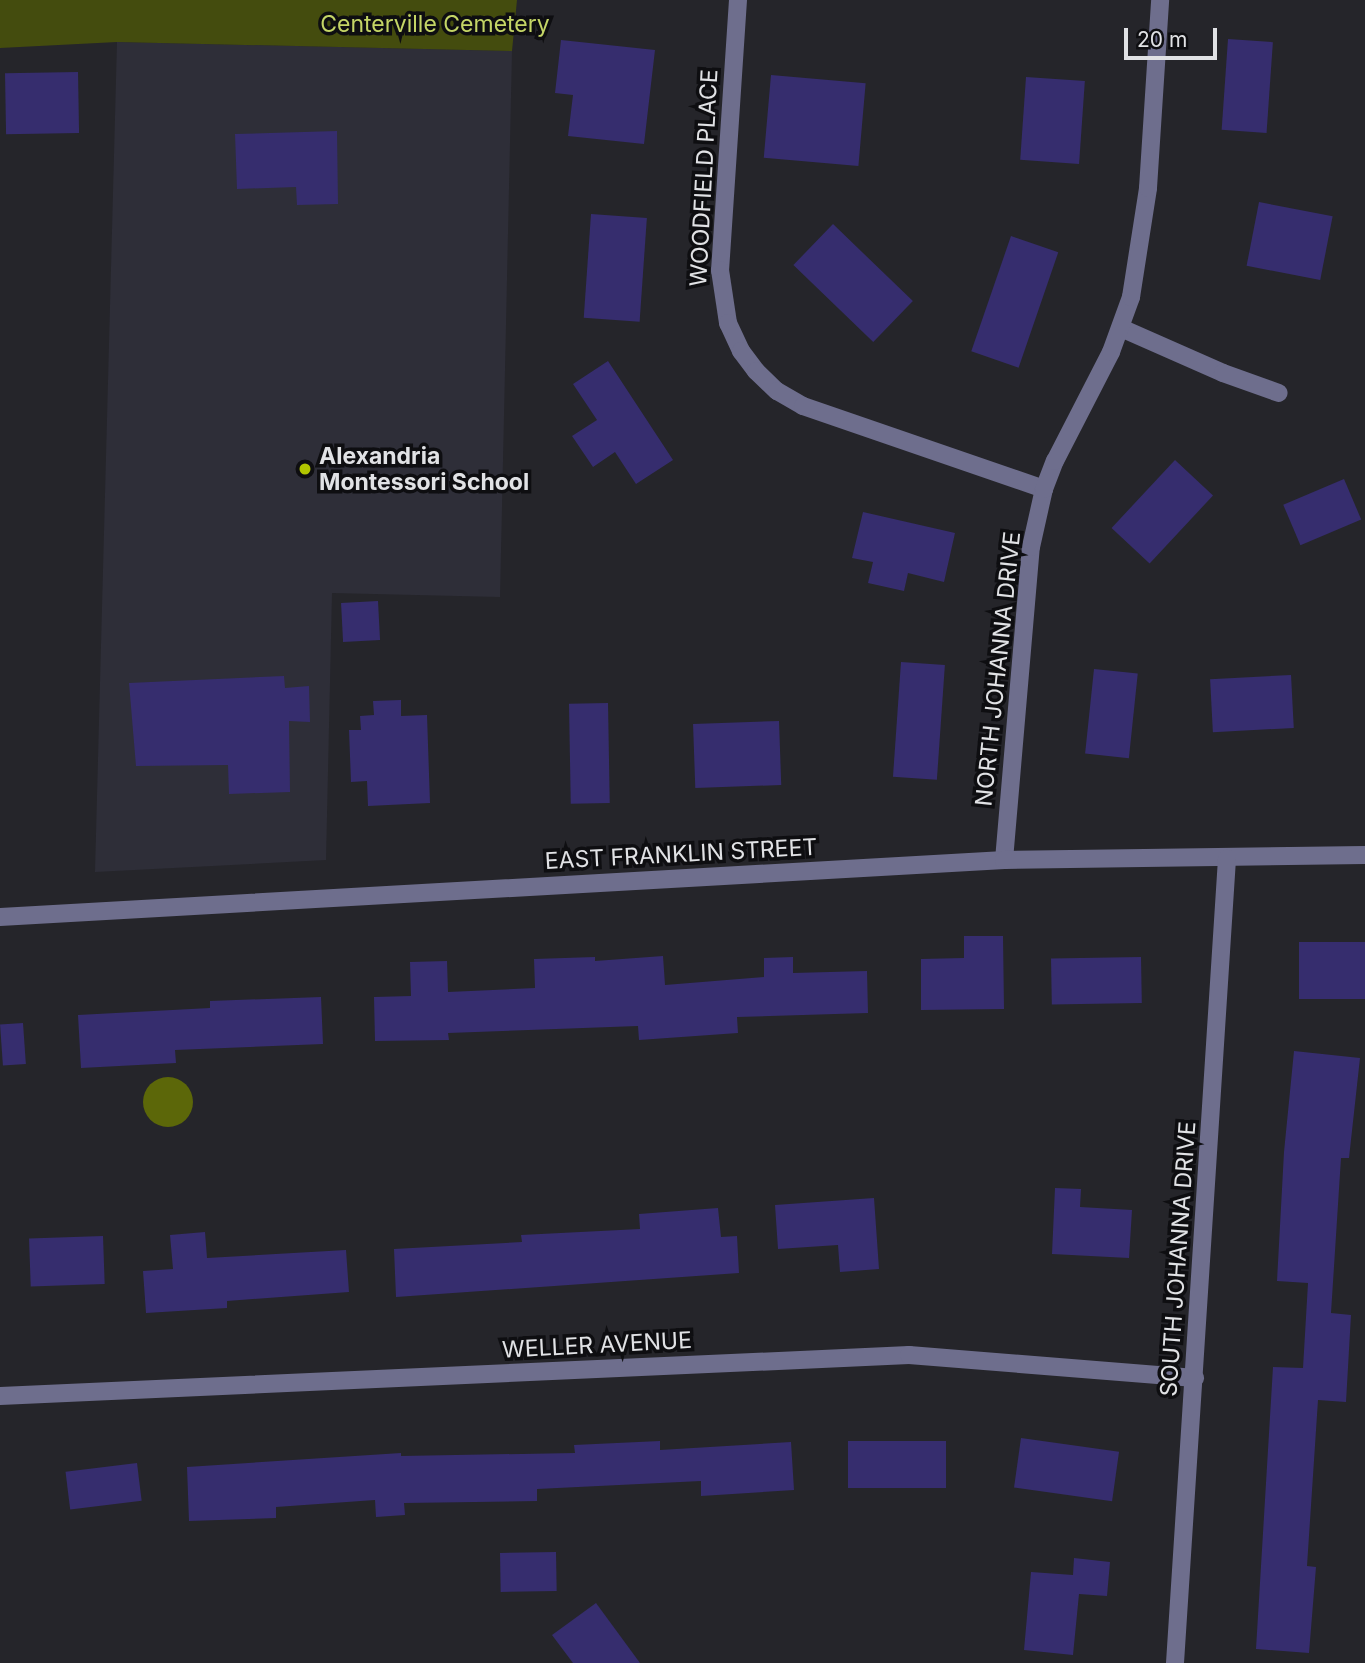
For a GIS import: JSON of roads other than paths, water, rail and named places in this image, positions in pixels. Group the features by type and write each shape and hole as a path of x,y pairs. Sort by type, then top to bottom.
{"street":[{"name":"WOODFIELD PLACE","path":"738,0 720,270 728,323 741,351 756,371 777,391 803,405 1044,489"},
{"name":"NORTH JOHANNA DRIVE","path":"1004,860 1031,547 1044,489 1055,461 1121,328 1131,297 1143,236 1160,0"},
{"path":"1121,328 1223,373 1279,393"},
{"name":"EAST FRANKLIN STREET","path":"0,917 1004,860 1365,855"},
{"name":"SOUTH JOHANNA DRIVE","path":"1175,1663 1227,859"},
{"name":"WELLER AVENUE","path":"0,1396 909,1355 1195,1378"}],"place":[{"name":"Alexandria Montessori School","path":"305,469"}],"park label":[{"name":"Centerville Cemetery","path":"435,24"}]}
